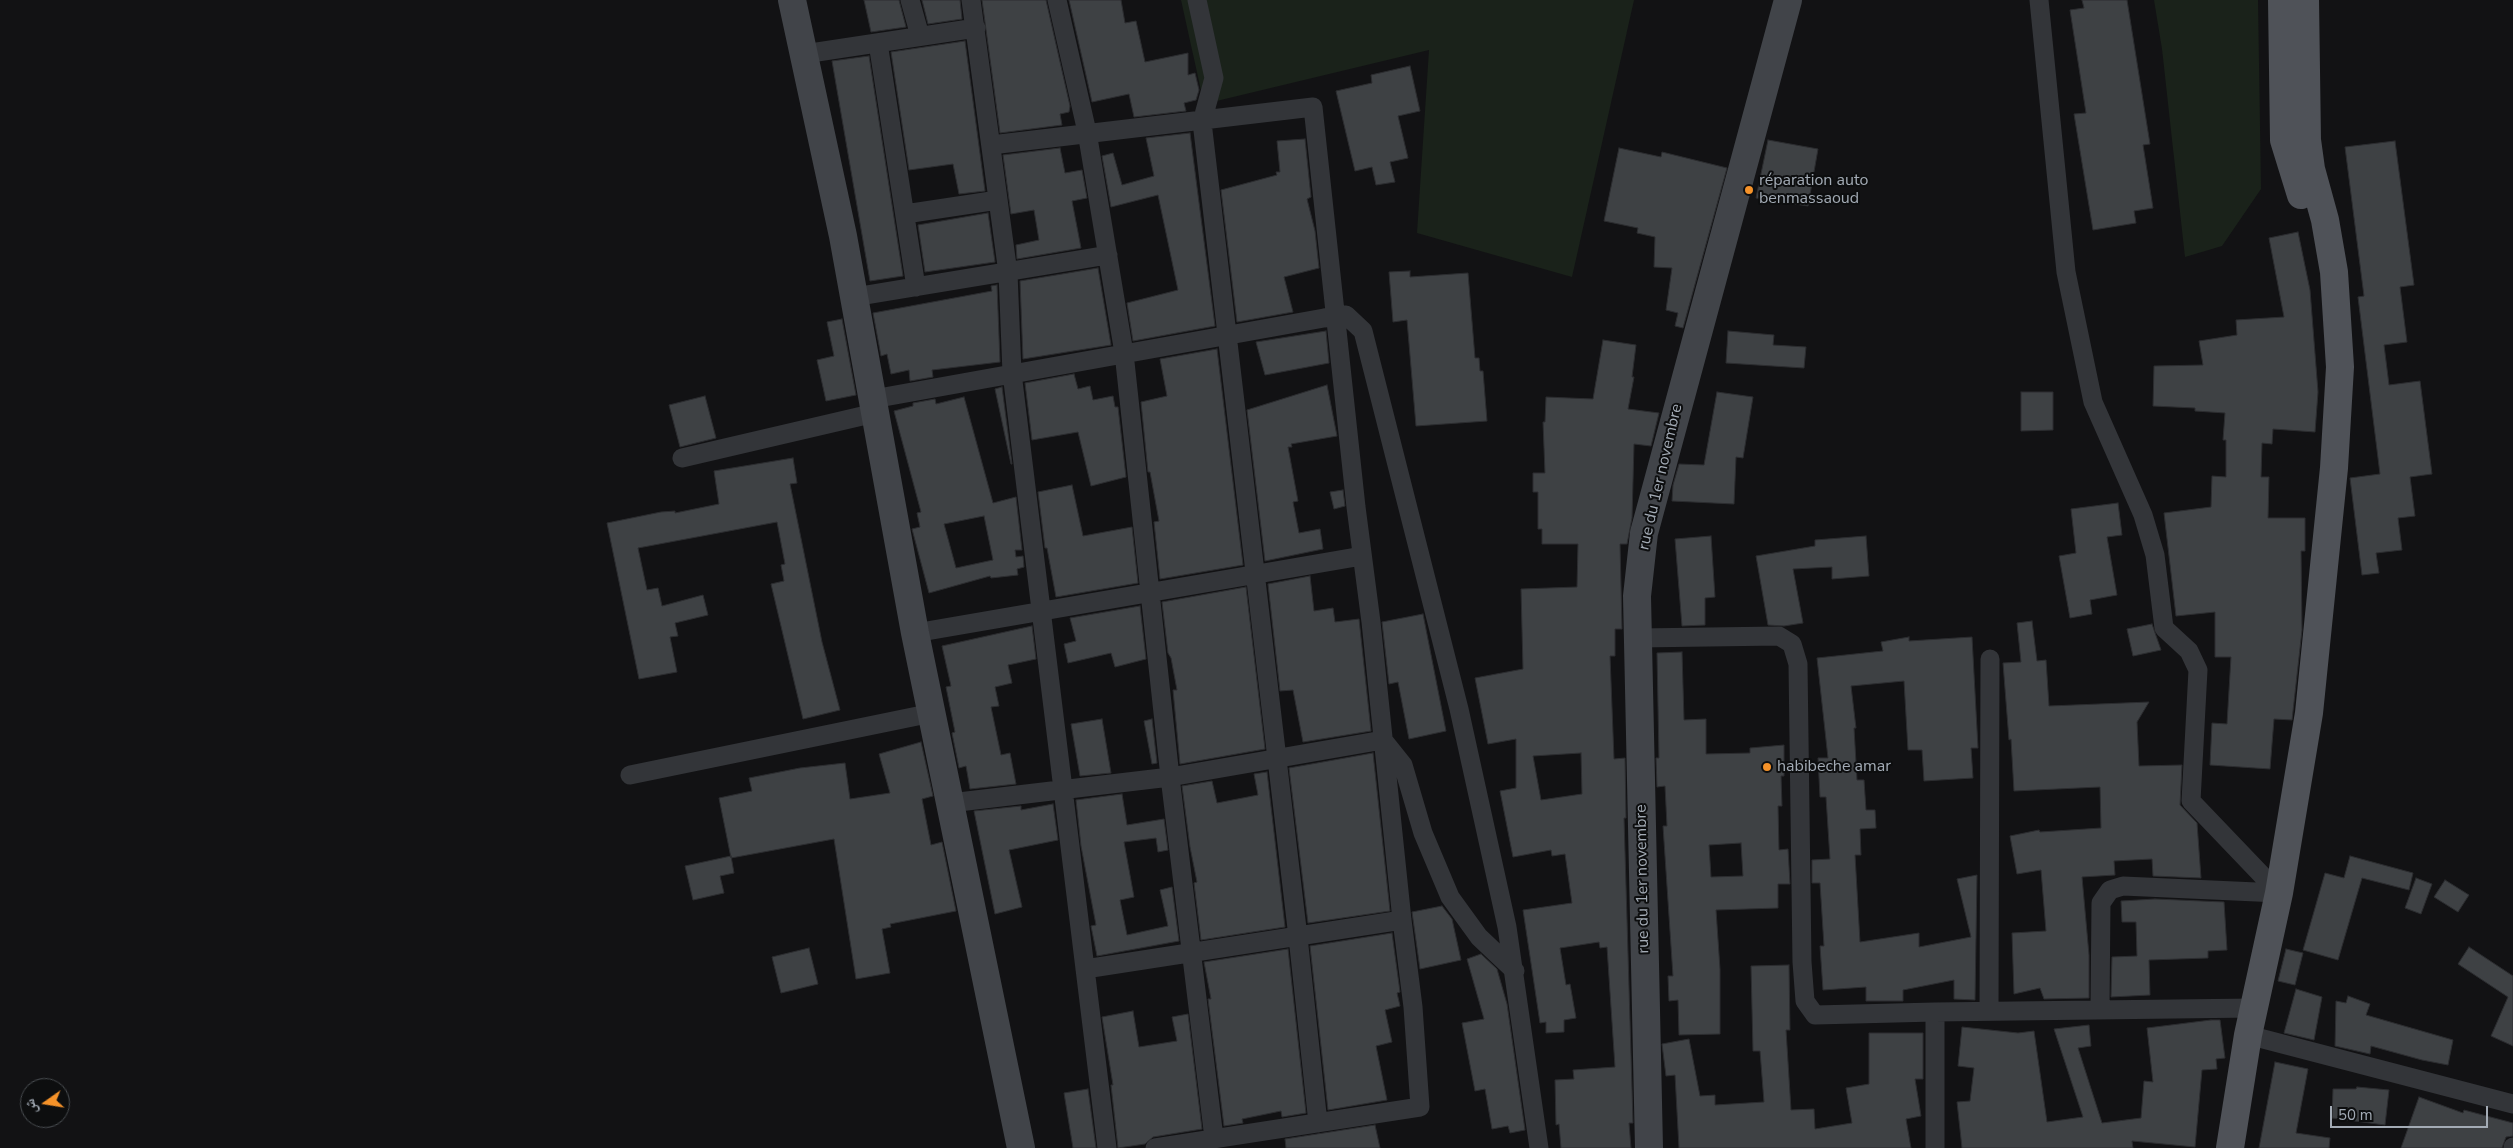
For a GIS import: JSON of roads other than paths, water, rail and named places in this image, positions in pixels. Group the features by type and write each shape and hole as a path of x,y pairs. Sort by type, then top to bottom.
{"main road":[{"path":"792,0 854,297 915,633 1021,1148"},
{"name":"rue du 1er novembre","path":"1649,1148 1637,596 1644,533 1788,0"},
{"path":"2282,0 2284,140 2315,251 2340,367"},
{"path":"2230,1148 2248,1035 2279,893 2309,713 2334,468 2340,367 2334,272 2326,220 2311,169 2307,140 2305,0"}],"street":[{"path":"910,0 920,36"},
{"path":"971,0 1008,273 1012,373 1107,1148"},
{"path":"1057,0 1087,132 1124,353 1190,953 1214,1138"},
{"path":"1197,0 1214,78 1202,122 1298,936 1318,1123"},
{"path":"2039,0 2066,272 2093,402 2143,515 2155,555 2164,628 2188,651 2198,670 2191,801 2279,893"},
{"path":"804,54 976,28"},
{"path":"878,43 916,287"},
{"path":"991,145 1087,132 1202,122 1313,107 1413,1007 1420,1107 1156,1148"},
{"path":"905,214 998,200"},
{"path":"854,297 1108,255"},
{"path":"682,458 874,406 1012,373 1346,316 1363,331 1459,710 1515,972 1539,1148"},
{"path":"915,633 1362,556"},
{"path":"1638,638 1779,636 1792,644 1798,664 1804,1000 1815,1015 1989,1010 2254,1008"},
{"path":"1989,1010 1990,659"},
{"path":"630,775 932,713"},
{"path":"1383,740 1403,765 1424,833 1450,897 1479,937 1515,972"},
{"path":"950,803 1170,777 1383,740"},
{"path":"2100,1009 2101,903 2110,890 2123,886 2140,886 2279,893"},
{"path":"1085,970 1402,920"},
{"path":"1934,1148 1935,1012"},
{"path":"2248,1035 2513,1104"}],"place":[{"name":"réparation auto benmassaoud","path":"1749,190"},
{"name":"habibeche amar","path":"1767,767"}]}
